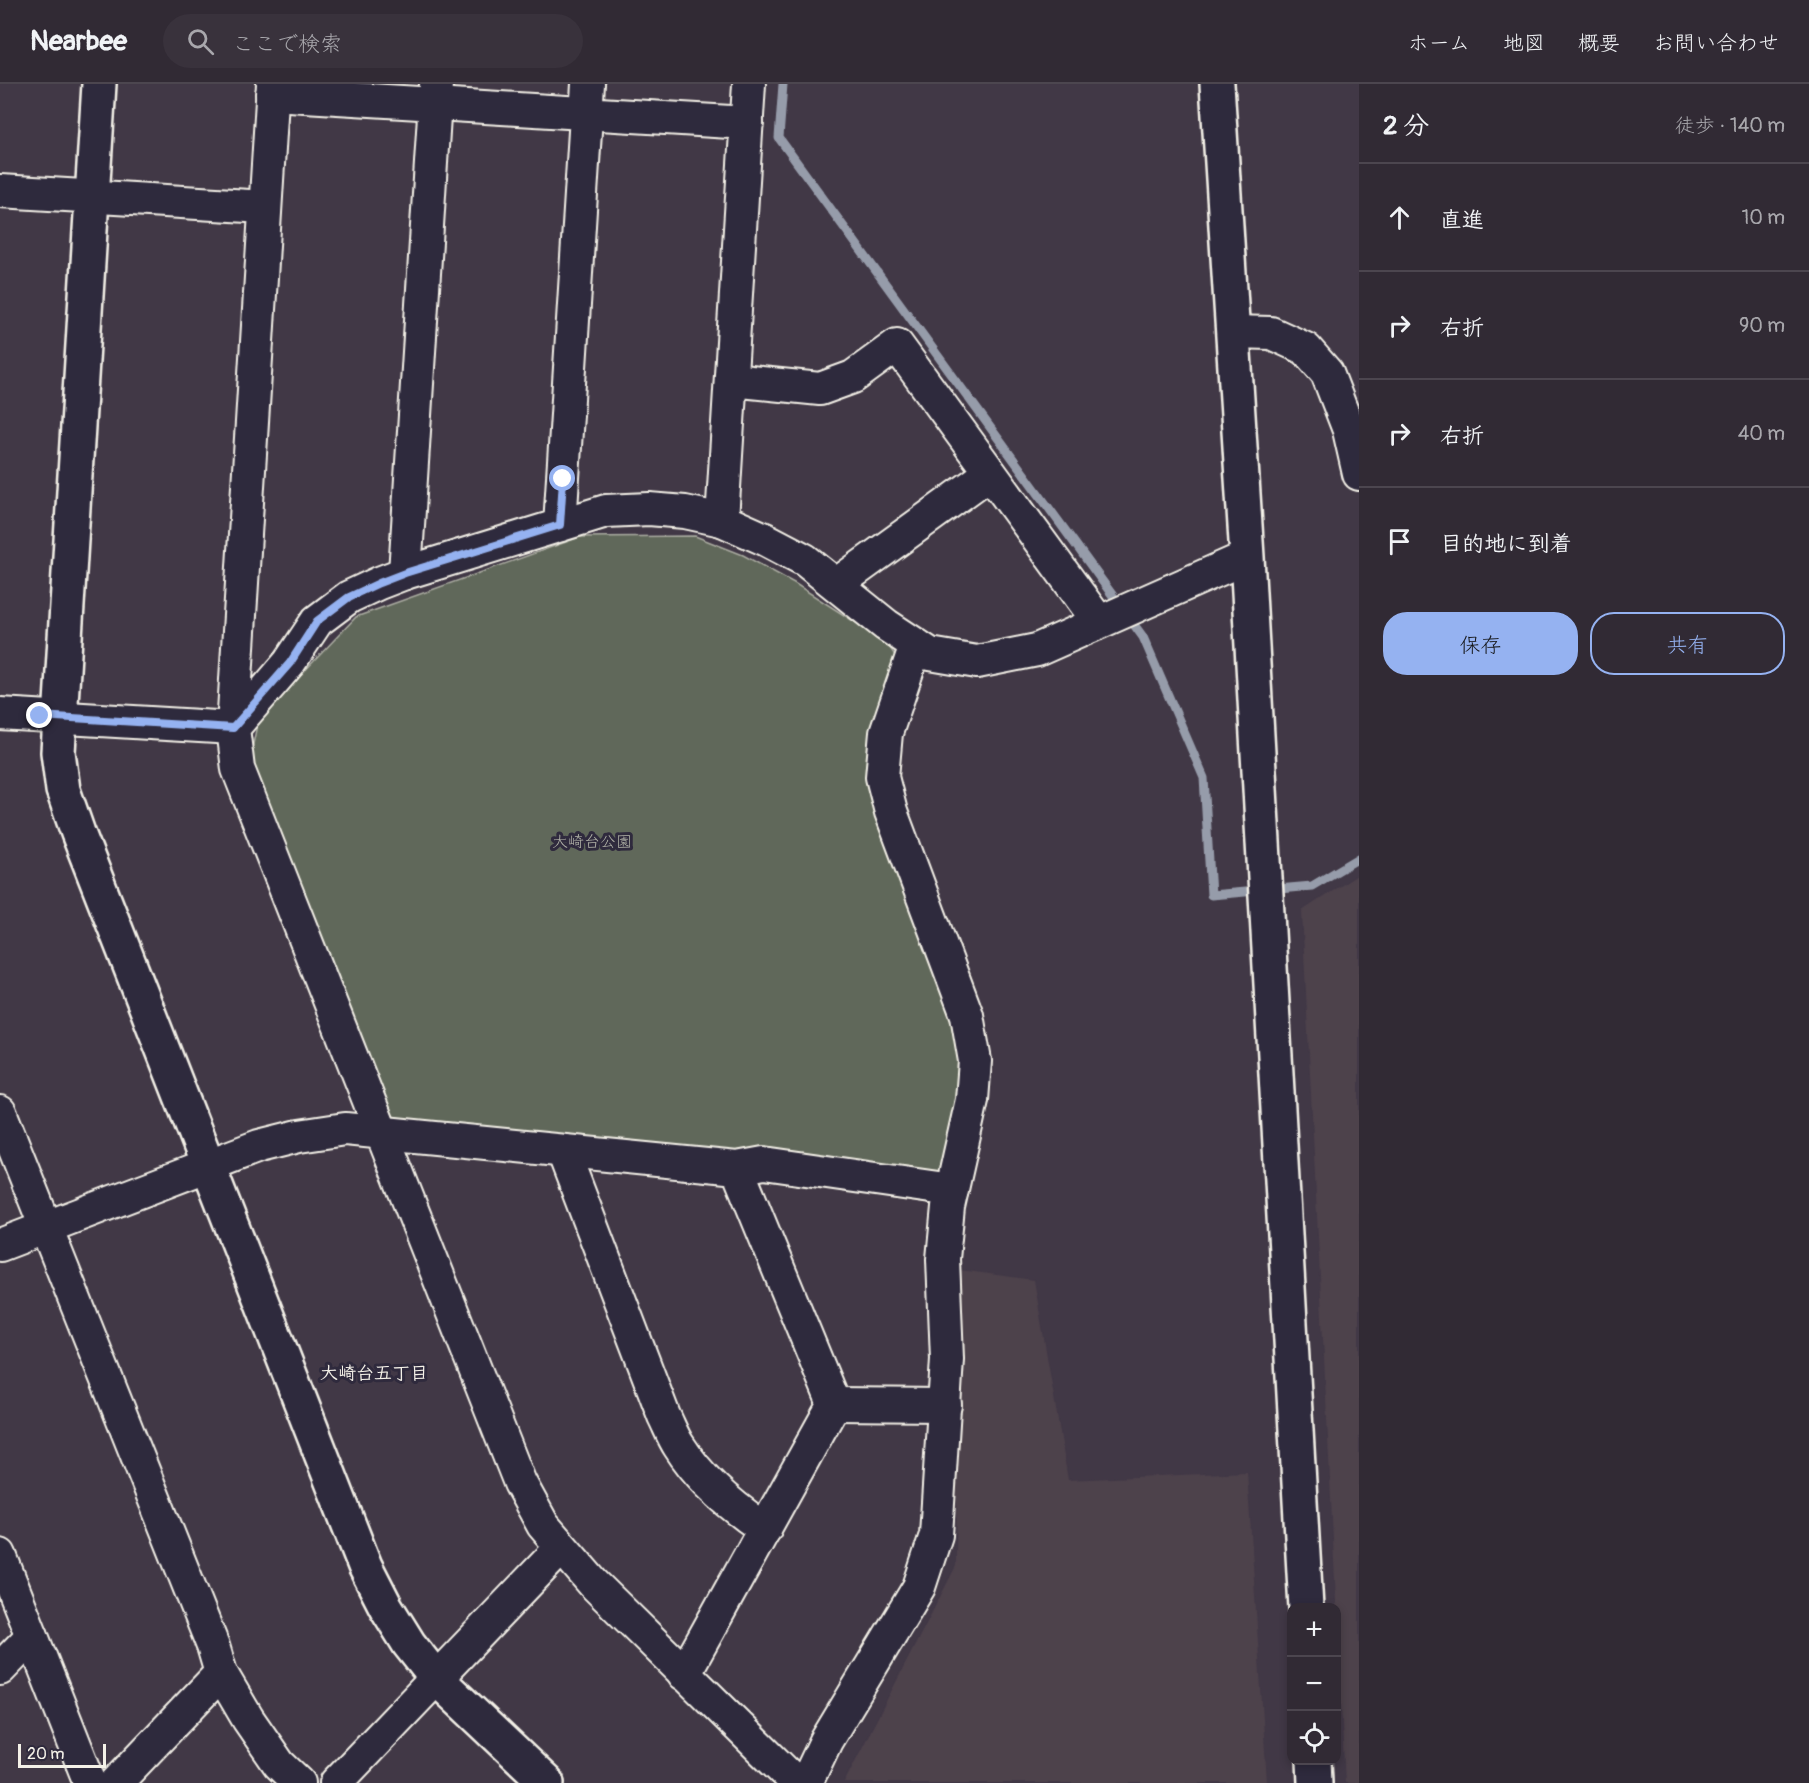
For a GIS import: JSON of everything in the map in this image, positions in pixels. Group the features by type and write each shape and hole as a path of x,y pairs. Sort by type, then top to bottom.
{"street":[{"path":"99,84 58,752 63,790 365,1566 386,1608 403,1635 436,1678 547,1783"},
{"path":"722,520 749,84"},
{"path":"1217,84 1247,557 1306,1603"},
{"path":"747,123 587,99 273,89 233,728 238,769 520,1483 543,1525 593,1583 796,1783"},
{"path":"405,573 435,94"},
{"path":"560,525 587,99"},
{"path":"0,191 265,207"},
{"path":"1233,332 1271,333 1306,349 1327,373 1349,430 1359,474"},
{"path":"731,380 820,389 853,377 897,345 1099,622"},
{"path":"837,584 990,473"},
{"path":"233,728 290,663 317,621 349,597 405,573 606,511 649,509 685,512 722,520 765,538 805,560 886,625 930,654 977,662 1037,650 1247,557"},
{"path":"806,1783 826,1742 919,1587 936,1535 947,1359 943,1259 948,1207 972,1100 975,1060 967,1015 891,812 882,777 886,733 916,645"},
{"path":"0,714 233,728"},
{"path":"0,1112 222,1673 248,1719 279,1764 299,1783"},
{"path":"0,1245 259,1146 299,1136 345,1130 737,1168 764,1163 952,1190"},
{"path":"563,1151 664,1416 678,1445 703,1479 765,1529"},
{"path":"737,1168 834,1404"},
{"path":"834,1404 945,1405"},
{"path":"684,1674 834,1404"},
{"path":"336,1783 561,1548"},
{"path":"0,1555 90,1783"},
{"path":"0,1669 32,1636"},
{"path":"116,1783 222,1673"},
{"path":"1314,1765 1316,1783"}],"shaded area":[{"path":"1359,874 1359,1783 1345,1783 1341,1702 1341,1603 1336,1603 1302,911"},
{"path":"959,1270 1034,1280 1068,1480 1247,1472 1267,1783 844,1783 956,1566"}],"green space":[{"name":"大崎台公園","path":"695,536 743,555 794,583 886,642 896,657 882,725 964,1050 941,1173 403,1122 386,1112 250,759 258,720 356,617 580,537"}],"waterway":[{"path":"783,84 779,138 1143,637 1204,778 1211,895 1312,886 1359,858"}],"district":[{"name":"大崎台五丁目","path":"374,1373"}],"route":[{"path":"40,716 233,728 290,663 317,621 349,597 405,573 560,525 563,479"}]}
